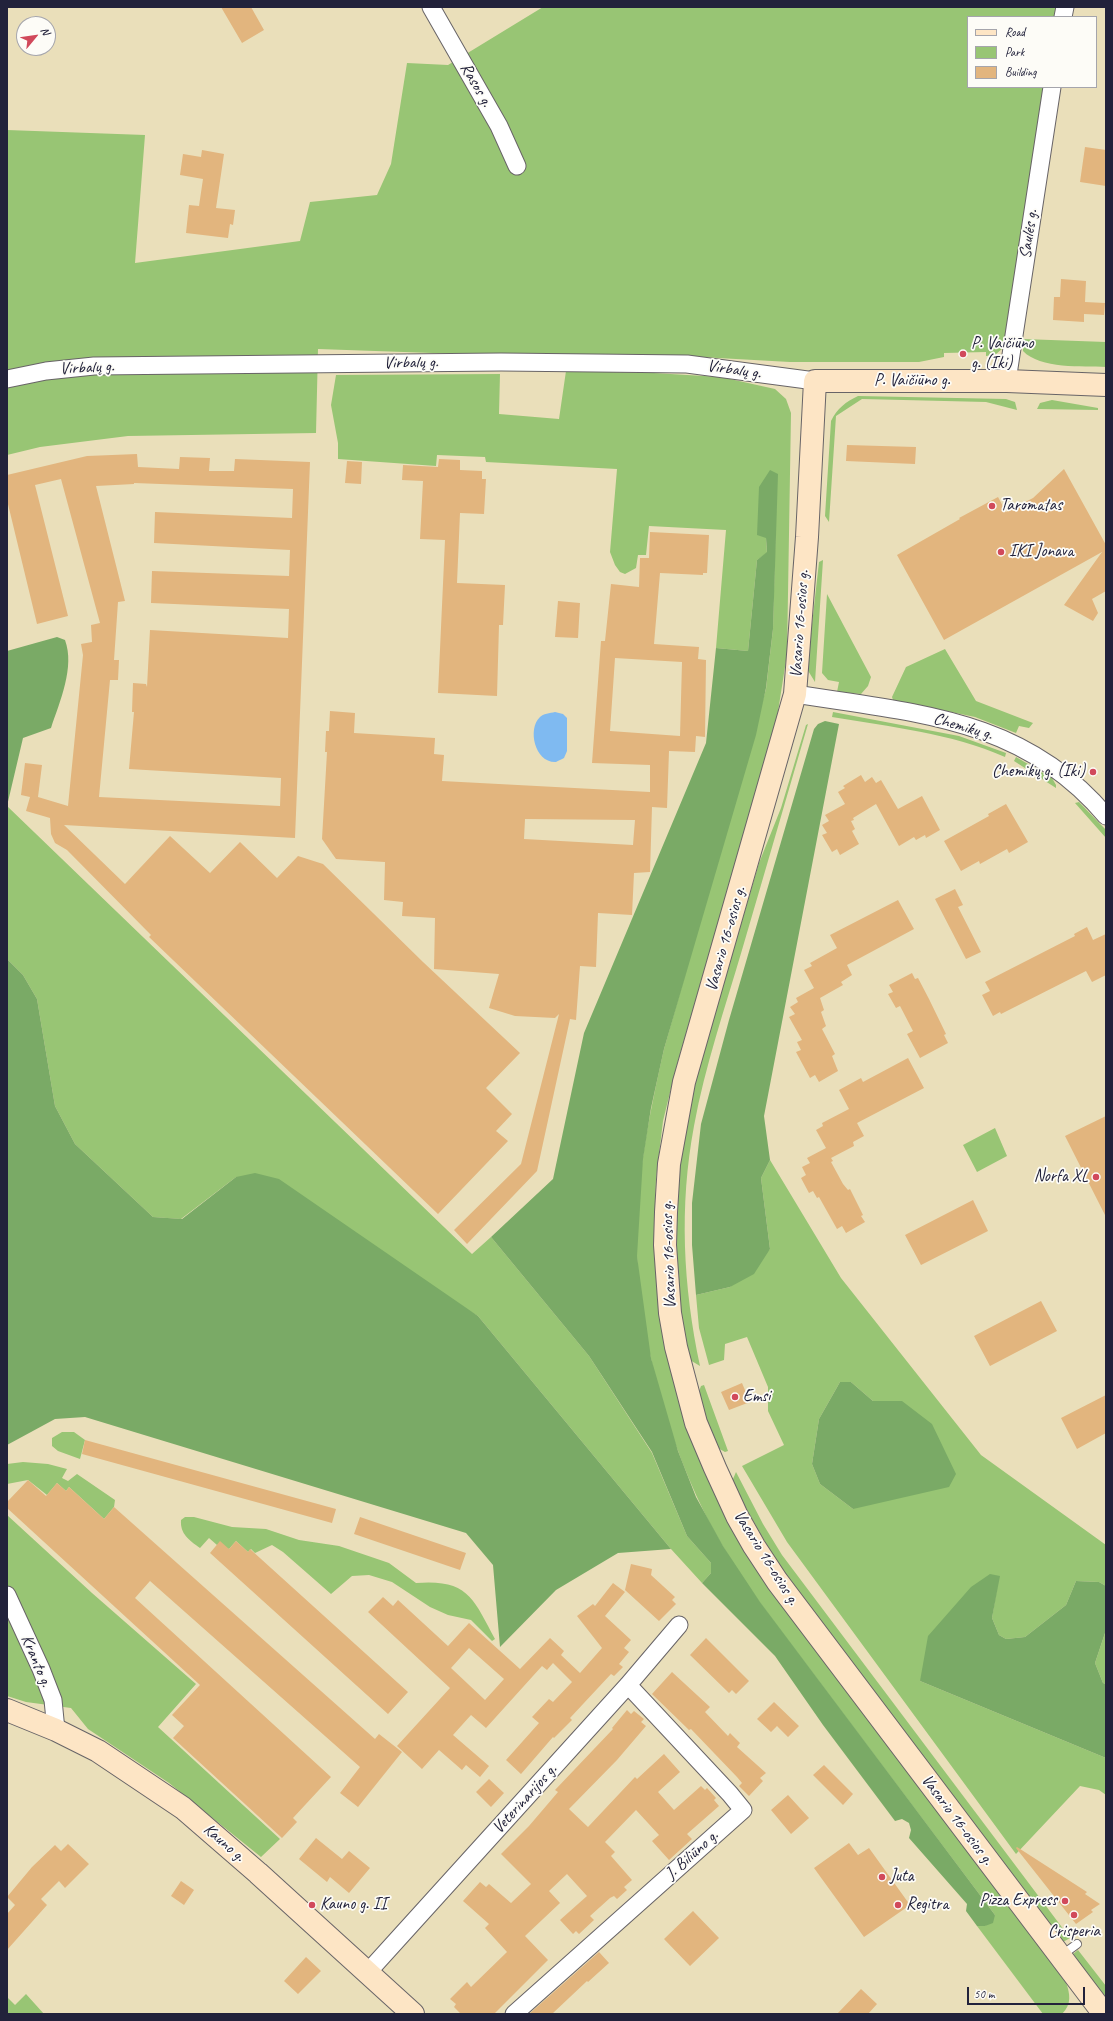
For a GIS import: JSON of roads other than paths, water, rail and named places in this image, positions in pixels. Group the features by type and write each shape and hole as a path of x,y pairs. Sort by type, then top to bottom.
{"main road":[{"name":"P. Vaičiūno g.","path":"815,381 1007,381 1106,385"},
{"name":"Vasario 16-osios g.","path":"815,381 807,537 795,694 684,1082 675,1124 669,1164 665,1245 670,1313 676,1347 696,1423 705,1446 737,1516 754,1546 786,1594 1069,1950 1104,2014"},
{"name":"Kauno g.","path":"7,1710 56,1730 98,1751 183,1808 414,2014"}],"street":[{"name":"Rasos g.","path":"431,7 500,126 516,166"},
{"name":"Saulės g.","path":"1007,381 1052,88"},
{"name":"Virbalų g.","path":"7,379 46,371 94,366 502,362 687,364 815,381"},
{"name":"Chemikų g.","path":"795,694 933,717 964,724 989,732 1031,752 1057,768 1079,787 1106,816"},
{"name":"Kranto g.","path":"7,1595 41,1669 50,1694 56,1730"},
{"name":"Veterinarijos g.","path":"368,1972 628,1685 679,1625"},
{"name":"J. Biliūno g.","path":"514,2014 743,1810 730,1794 628,1685"}],"water":[{"path":"555,712 563,714 567,718 567,751 564,758 556,762 549,761 543,757 538,751 534,737 536,722 540,717 545,714"}],"place":[{"name":"P. Vaičiūno g. (Iki)","path":"963,354"},
{"name":"Taromatas","path":"992,506"},
{"name":"IKI Jonava","path":"1001,552"},
{"name":"Chemikų g. (Iki)","path":"1093,772"},
{"name":"Norfa XL","path":"1096,1177"},
{"name":"Emsi","path":"735,1397"},
{"name":"Juta","path":"882,1877"},
{"name":"Pizza Express","path":"1065,1901"},
{"name":"Kauno g. II","path":"312,1905"},
{"name":"Regitra","path":"898,1905"},
{"name":"Crisperia","path":"1074,1915"}]}
